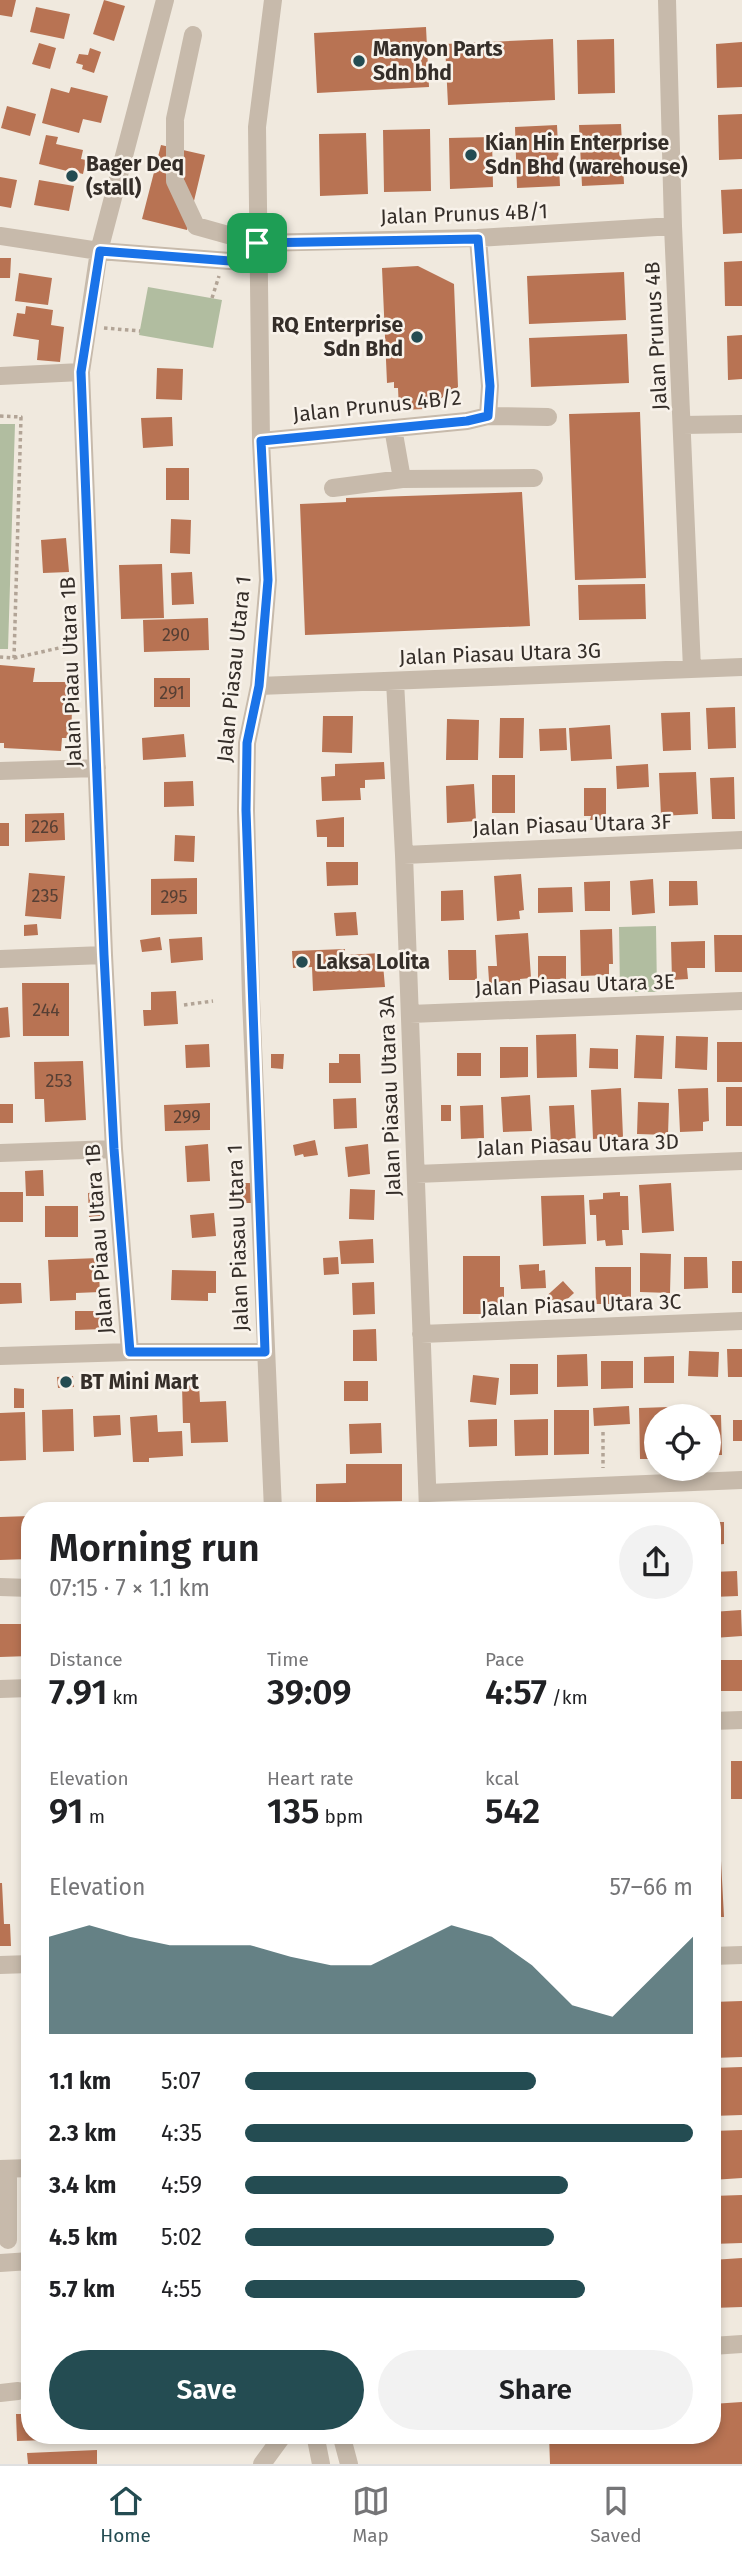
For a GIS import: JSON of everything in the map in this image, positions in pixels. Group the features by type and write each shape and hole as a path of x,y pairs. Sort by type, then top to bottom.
{"street":[{"name":"Jalan Piaau Utara 1B","path":"130,1352 114,1149 104,955 81,372 100,251 165,0"},
{"name":"Jalan Piasau Utara 1","path":"273,0 257,127 261,441 268,580 259,686 247,743 246,810 273,1502"},
{"name":"Jalan Prunus 4B","path":"667,0 673,226 692,669"},
{"name":"Jalan Prunus 4B/1","path":"193,35 175,119 175,181 196,226 257,243 478,239 673,226"},
{"path":"0,236 100,251 257,263"},
{"name":"Jalan Prunus 4B/2","path":"261,441 467,421 488,416 490,386 478,239"},
{"path":"0,376 81,372"},
{"path":"488,416 548,417"},
{"path":"683,425 742,424"},
{"path":"393,428 402,479"},
{"path":"333,488 402,479 534,478"},
{"name":"Jalan Piasau Utara 3G","path":"259,686 742,667"},
{"name":"Jalan Piasau Utara 3A","path":"395,681 428,1502"},
{"path":"0,771 97,768"},
{"name":"Jalan Piasau Utara 3F","path":"404,855 742,841"},
{"path":"0,960 104,955"},
{"name":"Jalan Piasau Utara 3E","path":"410,1014 742,1001"},
{"path":"0,1153 114,1149"},
{"name":"Jalan Piasau Utara 3D","path":"416,1174 742,1161"},
{"name":"Jalan Piasau Utara 3C","path":"421,1334 742,1321"},
{"path":"0,1356 265,1352"},
{"path":"428,1502 603,1486 742,1480"},
{"path":"0,1587 21,1588"},
{"path":"0,1689 21,1688"},
{"path":"721,1721 742,1720"},
{"path":"721,1956 742,1955"},
{"path":"0,1965 21,1964"},
{"path":"4,2169 8,2241"},
{"path":"0,2263 21,2262"},
{"path":"721,2345 742,2344"},
{"path":"262,2464 277,2444"},
{"path":"317,2444 321,2464"},
{"path":"344,2444 349,2464"}],"path":[{"path":"88,327 140,331"},
{"path":"0,416 21,417 14,657"},
{"path":"0,657 14,657 93,641"},
{"path":"184,1005 213,1001"},
{"path":"603,1432 603,1486"}],"green space":[{"path":"148,287 222,300 213,348 139,335"},
{"path":"0,424 15,424 8,649 0,649"},
{"path":"656,926 657,992 620,992 619,927"}],"building":[{"path":"0,0 16,0 12,17 0,15"},
{"path":"104,0 125,6 114,41 93,34"},
{"path":"36,7 70,14 64,39 30,32"},
{"name":"Manyon Parts Sdn bhd","path":"426,27 429,87 317,93 314,33"},
{"path":"553,39 555,100 448,105 445,44"},
{"path":"614,39 615,93 578,94 577,40"},
{"path":"742,42 742,87 717,88 716,44"},
{"path":"39,43 56,48 50,69 32,64"},
{"path":"90,48 101,52 94,73 82,69 83,65 76,63 79,54 88,55"},
{"path":"71,87 108,96 101,123 83,119 79,133 42,123 51,88 69,93"},
{"path":"7,106 36,114 30,136 1,128"},
{"path":"742,114 742,159 719,160 718,115"},
{"path":"621,124 624,184 582,186 579,125"},
{"path":"557,125 560,186 517,188 515,127"},
{"path":"430,129 431,191 384,192 383,130"},
{"path":"366,133 368,194 320,196 319,134"},
{"path":"46,135 58,137 56,144 83,150 81,159 86,160 83,174 79,173 78,180 65,177 67,171 39,164"},
{"name":"Kian Hin Enterprise Sdn Bhd (warehouse)","path":"492,137 493,187 450,189 449,138"},
{"path":"161,145 205,155 187,230 142,219"},
{"path":"0,177 17,180 11,208 0,206"},
{"path":"39,180 74,186 69,211 34,205"},
{"path":"742,189 742,233 723,234 721,190"},
{"path":"0,258 11,258 10,278 0,278"},
{"path":"742,261 742,306 725,306 724,262"},
{"path":"418,266 454,284 458,387 425,409 399,410 398,388 394,388 394,382 387,383 382,268"},
{"path":"624,272 626,320 529,324 527,276"},
{"path":"19,273 52,278 48,305 15,301"},
{"path":"26,306 53,310 51,325 64,327 60,362 37,360 39,340 13,336 17,313 25,314"},
{"path":"627,334 629,383 531,387 529,338"},
{"path":"742,335 742,379 728,380 727,336"},
{"path":"157,368 183,369 182,400 156,399"},
{"path":"640,412 646,578 575,580 569,414"},
{"path":"172,417 173,446 143,448 141,418"},
{"path":"166,468 189,468 189,500 166,500"},
{"path":"522,492 530,626 305,635 300,504 346,502 346,498"},
{"path":"171,519 191,520 190,554 170,553"},
{"path":"66,538 69,572 43,573 41,540"},
{"path":"162,564 164,618 121,619 119,565"},
{"path":"192,572 194,604 172,605 171,573"},
{"path":"645,584 646,619 579,620 578,585"},
{"path":"208,618 209,650 144,652 143,620"},
{"path":"0,665 35,668 33,682 73,682 71,738 62,738 61,751 4,748 4,743 0,743"},
{"path":"154,678 190,678 190,707 154,707"},
{"path":"735,707 736,748 708,749 706,708"},
{"path":"690,712 691,750 663,751 661,713"},
{"path":"323,716 353,716 352,753 322,752"},
{"path":"500,718 524,718 523,758 499,758"},
{"path":"447,719 479,720 478,760 446,760"},
{"path":"610,725 612,759 571,761 569,728"},
{"path":"566,728 567,750 540,751 539,729"},
{"path":"184,734 186,757 143,760 142,738"},
{"path":"384,762 385,779 365,780 365,788 360,788 361,800 322,801 321,777 335,776 335,764"},
{"path":"648,764 649,787 617,789 616,766"},
{"path":"696,772 698,814 661,816 659,773"},
{"path":"492,775 515,775 515,813 492,813"},
{"path":"734,777 735,819 712,819 710,778"},
{"path":"193,781 194,806 164,807 164,782"},
{"path":"474,784 476,821 447,823 446,786"},
{"path":"584,788 606,788 606,819 590,820 591,816 584,816"},
{"path":"64,813 65,840 25,842 25,814"},
{"path":"344,817 344,847 327,847 327,837 317,837 316,820"},
{"path":"0,823 9,823 9,846 0,846"},
{"path":"175,835 195,836 194,862 174,861"},
{"path":"326,862 358,862 358,885 327,886"},
{"path":"29,873 65,876 61,919 25,916"},
{"path":"521,874 524,910 519,911 520,919 497,921 494,876"},
{"path":"197,878 197,914 151,915 151,879"},
{"path":"653,879 655,913 632,915 630,881"},
{"path":"610,881 610,911 585,911 584,882"},
{"path":"669,881 697,881 698,905 669,906"},
{"path":"572,887 573,912 538,913 538,888"},
{"path":"463,890 464,920 441,921 441,891"},
{"path":"356,912 358,935 336,936 334,913"},
{"path":"37,924 38,935 24,936 24,925"},
{"path":"612,929 613,964 609,964 609,975 581,976 580,930"},
{"path":"528,933 531,978 520,979 521,993 490,995 488,966 497,966 495,935"},
{"path":"714,935 742,935 742,972 715,972"},
{"path":"160,937 162,950 142,952 140,940"},
{"path":"202,937 203,960 171,963 169,939"},
{"path":"705,941 705,968 687,968 688,979 672,980 671,942"},
{"path":"345,949 345,955 382,953 385,987 313,991 312,967 293,968 292,951"},
{"path":"448,950 476,950 477,980 449,980"},
{"path":"538,956 566,956 566,979 538,979"},
{"path":"22,983 69,983 69,1036 23,1036"},
{"path":"176,991 178,1024 144,1026 143,1010 151,1010 151,992"},
{"path":"8,1007 10,1037 0,1038 0,1008"},
{"path":"576,1034 577,1077 537,1078 536,1035"},
{"path":"636,1035 664,1036 662,1079 634,1078"},
{"path":"676,1036 708,1037 707,1070 675,1068"},
{"path":"717,1042 742,1042 742,1082 717,1082"},
{"path":"209,1044 210,1067 186,1068 185,1045"},
{"path":"500,1047 528,1047 528,1077 500,1078"},
{"path":"590,1048 618,1049 618,1069 589,1068"},
{"path":"457,1053 481,1053 481,1076 457,1076"},
{"path":"271,1054 284,1054 283,1069 271,1068"},
{"path":"339,1054 360,1054 361,1083 329,1083 329,1063 339,1063"},
{"path":"83,1061 86,1120 45,1122 44,1099 35,1099 34,1062"},
{"path":"726,1087 742,1087 742,1126 726,1126"},
{"path":"621,1088 623,1137 593,1139 591,1090"},
{"path":"708,1088 709,1121 703,1122 703,1131 680,1132 678,1089"},
{"path":"530,1095 532,1131 503,1132 501,1097"},
{"path":"356,1098 357,1128 334,1129 333,1099"},
{"path":"638,1102 669,1103 668,1135 637,1134"},
{"path":"210,1103 210,1130 165,1131 164,1105"},
{"path":"0,1104 13,1104 13,1123 0,1123"},
{"path":"441,1105 451,1105 451,1121 441,1121"},
{"path":"483,1105 484,1138 461,1139 460,1106"},
{"path":"574,1105 576,1143 551,1144 549,1106"},
{"path":"315,1140 318,1155 295,1156 293,1145"},
{"path":"208,1144 210,1181 187,1182 185,1146"},
{"path":"368,1144 370,1174 348,1177 345,1147"},
{"path":"43,1170 44,1196 26,1196 25,1171"},
{"path":"243,1183 252,1183 252,1203 243,1203"},
{"path":"671,1183 674,1231 642,1233 639,1185"},
{"path":"350,1189 375,1190 374,1220 349,1219"},
{"path":"0,1192 23,1192 23,1222 0,1222"},
{"path":"100,1192 101,1216 89,1217 88,1193"},
{"path":"620,1192 620,1196 628,1196 629,1230 622,1230 623,1245 606,1246 605,1240 597,1241 596,1215 590,1215 589,1200 603,1199 603,1193"},
{"path":"584,1195 586,1244 543,1246 541,1196"},
{"path":"45,1206 78,1206 78,1237 45,1237"},
{"path":"214,1213 216,1236 192,1238 190,1215"},
{"path":"373,1239 374,1263 341,1264 339,1241"},
{"path":"640,1253 671,1254 670,1293 640,1292"},
{"path":"463,1256 500,1256 500,1287 504,1287 504,1314 463,1314"},
{"path":"338,1257 339,1274 324,1275 323,1258"},
{"path":"684,1257 707,1257 708,1288 684,1289"},
{"path":"98,1258 100,1292 76,1293 76,1300 50,1301 48,1260"},
{"path":"732,1261 742,1261 742,1293 732,1293"},
{"path":"539,1264 539,1271 545,1270 546,1288 521,1289 519,1265"},
{"path":"595,1267 631,1267 631,1297 621,1297 621,1304 596,1304"},
{"path":"172,1270 216,1271 216,1293 208,1293 208,1301 171,1300"},
{"path":"563,1281 574,1293 552,1313 541,1301"},
{"path":"374,1282 375,1314 353,1315 352,1283"},
{"path":"0,1283 21,1283 22,1303 0,1304"},
{"path":"75,1311 104,1311 105,1329 75,1330"},
{"path":"376,1329 377,1361 353,1361 353,1330"},
{"path":"727,1349 742,1349 742,1377 728,1377"},
{"path":"689,1351 719,1352 718,1377 688,1376"},
{"path":"587,1354 588,1386 557,1387 557,1355"},
{"path":"674,1356 674,1383 644,1383 644,1357"},
{"path":"601,1361 633,1361 633,1388 601,1389"},
{"path":"510,1364 538,1364 538,1394 510,1395"},
{"path":"473,1375 499,1378 496,1405 470,1402"},
{"name":"BT Mini Mart","path":"73,1376 74,1387 58,1388 57,1377"},
{"path":"344,1381 368,1381 368,1401 344,1401"},
{"path":"199,1385 200,1402 226,1401 228,1442 191,1443 190,1423 183,1423 182,1386"},
{"path":"14,1388 24,1389 24,1408 14,1408"},
{"path":"629,1406 630,1424 594,1426 593,1408"},
{"path":"639,1408 644,1408 644,1459 640,1459"},
{"path":"73,1409 74,1451 43,1452 42,1410"},
{"path":"554,1410 589,1410 589,1454 554,1455"},
{"path":"25,1412 26,1460 0,1461 0,1413"},
{"path":"120,1415 121,1435 94,1437 93,1416"},
{"path":"157,1415 158,1432 182,1431 183,1456 133,1462 130,1417"},
{"path":"497,1419 497,1446 469,1447 468,1420"},
{"path":"548,1419 548,1455 515,1456 514,1420"},
{"path":"733,1420 742,1420 742,1441 733,1441"},
{"path":"381,1423 382,1453 350,1454 349,1424"},
{"path":"346,1464 402,1464 402,1501 316,1502 316,1484 346,1483"},
{"path":"21,1516 21,1559 0,1560 0,1517"},
{"path":"721,1522 724,1522 724,1544 721,1544"},
{"path":"737,1571 738,1596 721,1597 721,1572"},
{"path":"741,1610 742,1636 721,1638 721,1611"},
{"path":"0,1624 21,1624 21,1656 0,1657"},
{"path":"721,1660 742,1660 742,1691 721,1691"},
{"path":"731,1761 742,1761 742,1799 731,1799"},
{"path":"721,1861 724,1917 721,1917"},
{"path":"0,1883 4,1924 10,1924 11,1946 0,1946"},
{"path":"742,2001 742,2057 721,2058 721,2002"},
{"path":"742,2067 742,2115 721,2116 721,2068"},
{"path":"742,2130 742,2178 721,2179 721,2131"},
{"path":"742,2195 742,2243 721,2244 721,2196"},
{"path":"742,2258 742,2307 721,2308 721,2259"},
{"path":"742,2402 742,2464 550,2464 549,2444 721,2444 721,2403"},
{"path":"16,2414 21,2414 21,2441 17,2441"},
{"path":"97,2450 97,2464 28,2464 27,2453"}],"place":[{"name":"Manyon Parts Sdn bhd","path":"359,61"},
{"name":"Kian Hin Enterprise Sdn Bhd (warehouse)","path":"471,155"},
{"name":"Bager Deq (stall)","path":"72,176"},
{"name":"RQ Enterprise Sdn Bhd","path":"417,337"},
{"name":"Laksa Lolita","path":"302,962"},
{"name":"BT Mini Mart","path":"66,1382"}],"route":[{"path":"478,239 490,386 488,416 467,421 261,441 268,580 259,686 247,743 246,810 265,1352 130,1352 114,1149 104,955 81,372 100,251 257,263 257,243 478,239"}]}
